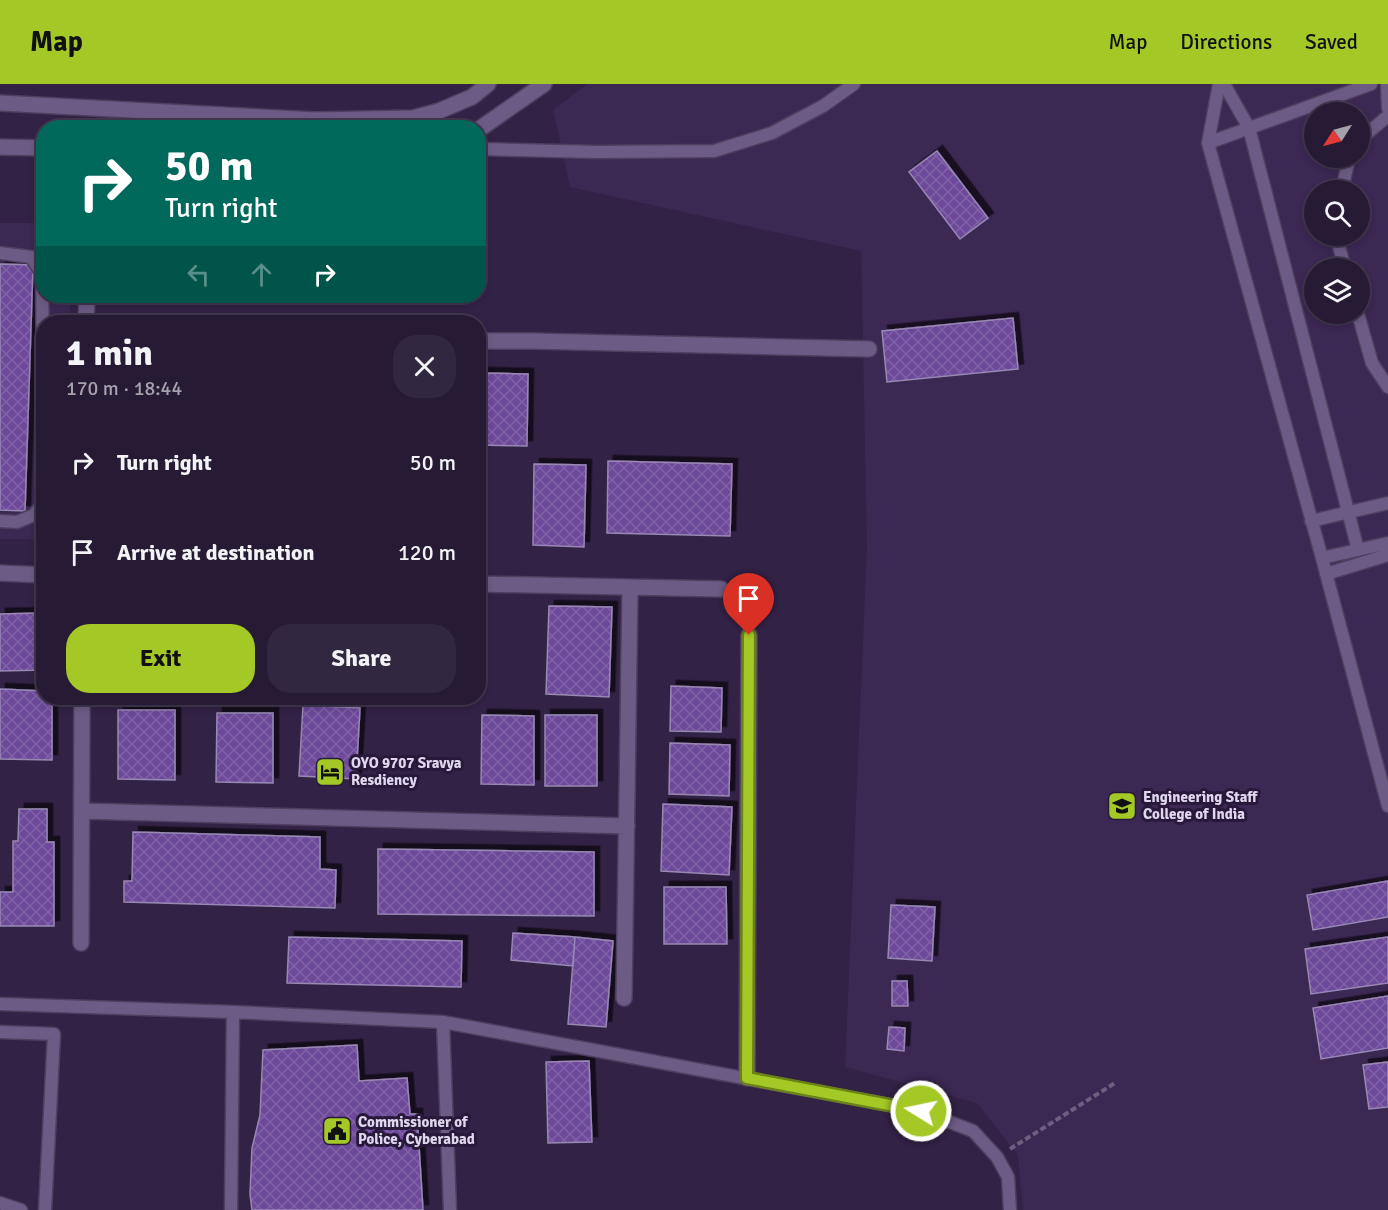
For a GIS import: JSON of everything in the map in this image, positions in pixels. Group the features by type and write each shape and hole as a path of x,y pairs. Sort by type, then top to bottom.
{"street":[{"path":"0,103 316,120 413,118 439,111 472,97 488,84"},
{"path":"486,124 544,84"},
{"path":"0,147 36,148"},
{"path":"486,341 869,349"},
{"path":"0,573 36,575"},
{"path":"486,584 721,589"},
{"path":"624,998 630,588"},
{"path":"747,1078 749,635"},
{"path":"81,943 82,705"},
{"path":"82,811 627,826"}],"lane":[{"path":"486,149 596,152 714,150 772,133 823,106 854,84"},
{"path":"1219,84 1208,143 1388,806"},
{"path":"1224,84 1249,128 1358,550"},
{"path":"1208,143 1371,84"},
{"path":"1387,84 1388,108"},
{"path":"1370,131 1388,116"},
{"path":"0,253 31,257 36,265"},
{"path":"1361,324 1372,363 1388,387"},
{"path":"1311,521 1388,503"},
{"path":"0,521 16,522 36,512"},
{"path":"1322,558 1388,543"},
{"path":"1326,574 1388,555"},
{"path":"0,1004 443,1022 921,1111 973,1131 997,1157 1008,1178 1010,1210"},
{"path":"231,1210 233,1012"},
{"path":"443,1022 450,1210"},
{"path":"0,1032 54,1034 45,1210"},
{"path":"0,1203 21,1210"}],"path":[{"path":"997,1157 1115,1083"}],"shaded area":[{"name":"Engineering Staff College of India","path":"587,84 1388,84 1388,1210 1023,1210 1018,1155 977,1103 845,1067 867,546 861,251 570,187 553,110"},
{"path":"0,223 36,223 36,303 70,303 70,315 36,315 36,539 0,539"}],"building":[{"path":"937,151 988,218 960,239 909,172"},
{"path":"0,264 33,265 25,511 0,510"},
{"path":"1013,318 1018,369 887,382 882,331"},
{"path":"486,373 528,374 527,446 486,445"},
{"path":"608,461 732,464 730,536 607,533"},
{"path":"534,464 586,465 584,547 533,545"},
{"path":"549,606 612,607 609,697 546,694"},
{"path":"36,613 36,670 0,671 0,614"},
{"path":"671,686 722,688 721,732 670,731"},
{"path":"0,689 36,691 36,705 52,705 52,760 0,759"},
{"path":"303,705 360,708 356,779 299,776"},
{"path":"118,710 175,710 175,780 118,779"},
{"path":"217,713 273,713 273,783 216,782"},
{"path":"482,715 534,716 534,785 481,784"},
{"path":"545,715 597,715 597,786 545,786"},
{"path":"670,743 730,745 729,796 669,794"},
{"path":"663,804 732,807 729,875 661,871"},
{"path":"19,809 47,809 47,842 54,842 54,926 0,926 0,892 13,892 13,841 18,841"},
{"path":"133,832 320,837 320,869 336,870 335,908 124,902 124,881 132,881"},
{"path":"378,849 594,852 594,916 378,914"},
{"path":"1388,881 1388,917 1313,930 1307,895"},
{"path":"664,887 726,887 727,944 664,944"},
{"path":"891,905 935,907 932,961 888,958"},
{"path":"513,933 575,937 573,966 511,960"},
{"path":"289,937 462,941 461,987 287,983"},
{"path":"575,937 613,941 606,1027 568,1024"},
{"path":"1388,937 1388,983 1311,994 1305,949"},
{"path":"892,981 907,981 908,1006 892,1006"},
{"path":"1388,996 1388,1048 1321,1059 1313,1008"},
{"path":"889,1027 905,1028 904,1051 887,1049"},
{"name":"Commissioner of Police, Cyberabad","path":"357,1045 359,1081 407,1078 410,1114 417,1114 423,1210 252,1210 250,1194 252,1148 260,1115 263,1050"},
{"path":"589,1061 592,1142 548,1143 546,1062"},
{"path":"1388,1062 1388,1107 1369,1109 1363,1065"}],"place":[{"name":"OYO 9707 Sravya Resdiency","path":"330,772"},
{"name":"Engineering Staff College of India","path":"1122,806"},
{"name":"Commissioner of Police, Cyberabad","path":"337,1131"}],"route":[{"path":"749,635 747,1078 921,1111"}]}
